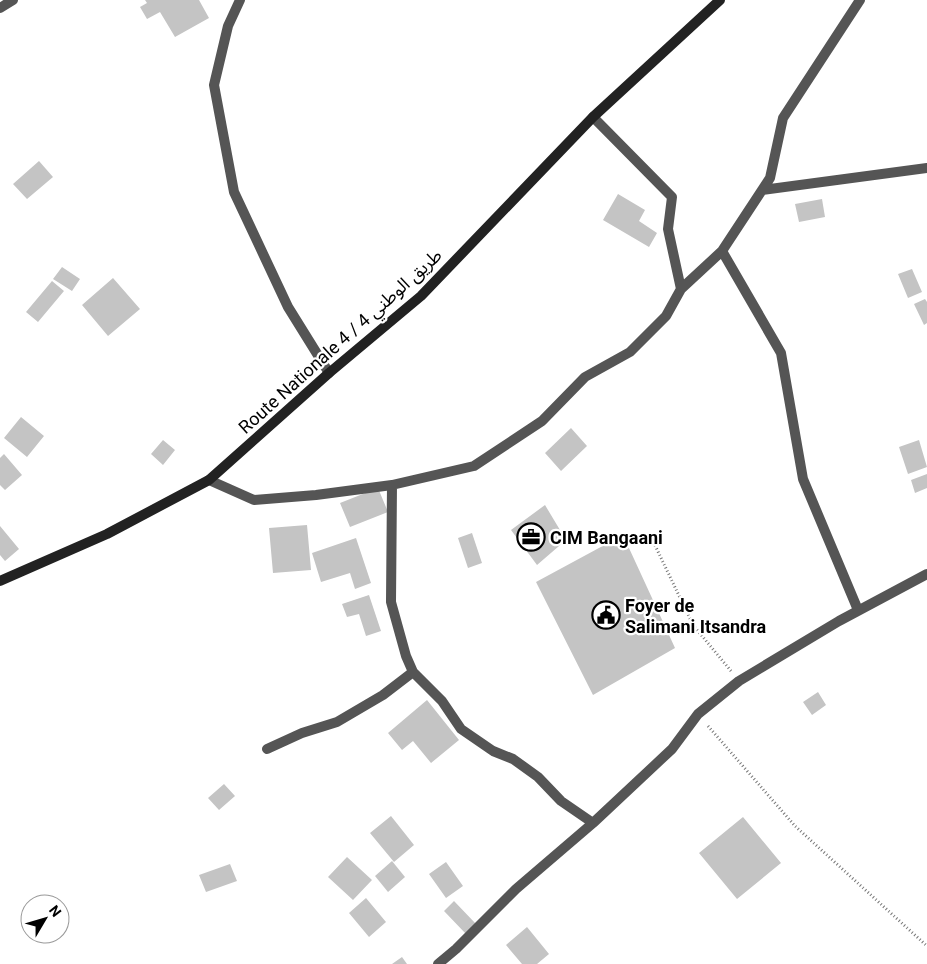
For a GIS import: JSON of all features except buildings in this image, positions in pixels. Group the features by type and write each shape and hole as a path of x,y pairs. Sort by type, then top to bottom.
{"main road":[{"name":"Route Nationale 4 / طريق الوطني 4","path":"0,581 107,534 209,480 328,373 421,296 593,117 720,0"}],"street":[{"path":"0,8 13,0"},
{"path":"240,0 228,26 214,86 234,192 288,307 328,373"},
{"path":"209,480 254,500 316,495 392,485 474,466 542,421 585,377 630,352 666,316 681,289 722,251 770,178 783,118 860,0"},
{"path":"593,117 672,197 668,229 681,289"},
{"path":"762,190 927,168"},
{"path":"722,251 781,353 803,479 858,610"},
{"path":"392,485 391,602 412,672 442,701 461,729 493,751 513,759 538,777 561,801 593,823"},
{"path":"438,964 456,949 516,889 593,823 672,749 698,714 739,681 858,610 927,574"},
{"path":"267,749 302,733 337,722 384,695 412,672"}],"path":[{"path":"652,538 693,625 739,681"},
{"path":"698,714 795,826 927,946"}],"place":[{"name":"CIM Bangaani","path":"531,537"},
{"name":"Foyer de Salimani Itsandra","path":"606,615"}]}
